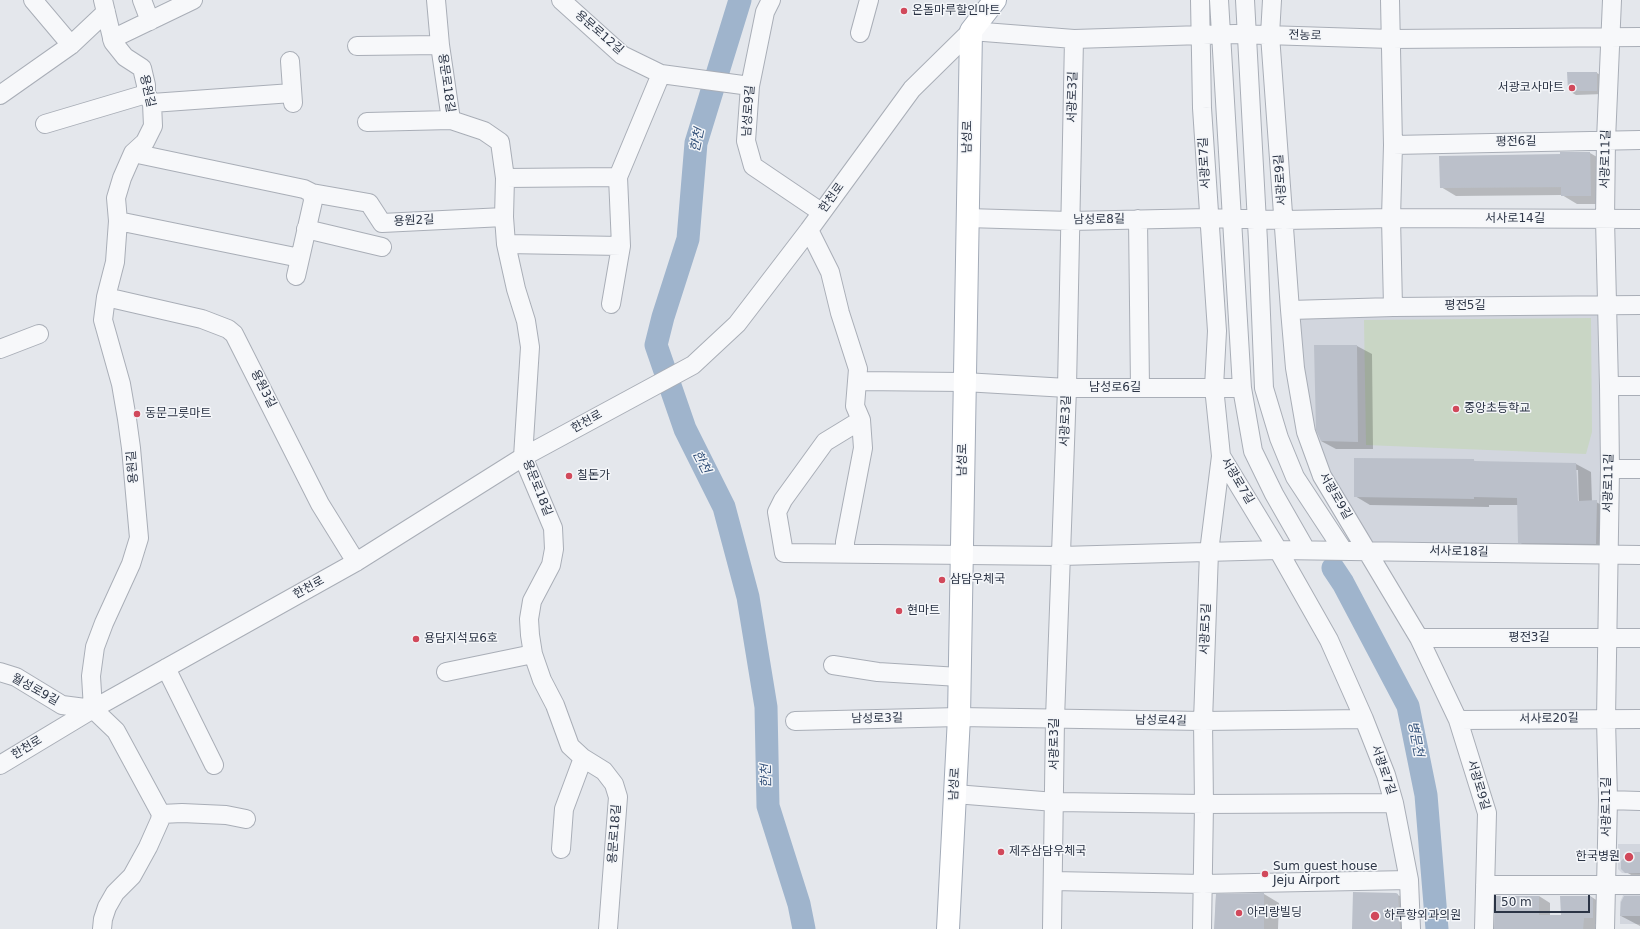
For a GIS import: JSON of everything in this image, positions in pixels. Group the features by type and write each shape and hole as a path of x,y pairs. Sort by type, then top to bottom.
{"main road":[{"path":"971,31 995,0"},
{"name":"남성로","path":"948,929 959,717 966,218 971,31"}],"street":[{"path":"33,0 71,44"},
{"path":"142,0 150,21"},
{"path":"112,39 193,0"},
{"name":"용문로18길","path":"436,0 440,45 451,120 484,131 500,142 505,178 504,217 506,244 516,289 526,321 530,347 524,456 553,528 554,549 551,565 532,601 529,619 533,654 542,680 555,705 570,746 583,758 604,771 614,784 618,797 608,929"},
{"name":"용문로12길","path":"561,0 622,55 660,74 742,85"},
{"name":"남성로9길","path":"771,0 765,12 742,85 746,141 753,166 822,212"},
{"path":"860,33 869,0"},
{"name":"서광로7길","path":"1200,0 1200,34 1208,218 1217,331 1214,388 1221,456 1278,550 1329,640 1364,718 1386,775 1394,802 1409,880 1411,929"},
{"path":"1218,0 1242,388 1253,451 1274,494 1306,550"},
{"path":"1245,0 1264,388 1279,438 1295,477 1343,550"},
{"name":"서광로9길","path":"1272,0 1270,35 1290,310 1295,368 1306,432 1322,476 1419,638 1458,720 1487,813 1484,929"},
{"path":"1390,0 1393,145 1390,218 1394,307"},
{"name":"서광로11길","path":"1605,929 1608,800 1606,638 1610,469 1605,219 1606,140 1612,0"},
{"name":"용원길","path":"0,95 71,44 104,6"},
{"name":"용원길","path":"93,709 91,676 95,647 104,623 131,564 139,538 127,419 121,384 103,320 106,297 114,262 118,221 116,198 122,178 133,153 146,142 153,126 149,98 142,68 125,57 112,39 104,6"},
{"name":"전농로","path":"971,31 1074,39 1200,34 1246,34 1391,39 1640,37"},
{"name":"한천로","path":"0,764 93,709 356,562 524,456 693,365 737,324 822,212 912,89 971,31"},
{"name":"서광로3길","path":"1052,929 1055,720 1067,388 1074,39"},
{"path":"357,46 440,45"},
{"path":"45,124 149,98 293,98 290,61"},
{"path":"611,304 621,246 618,177 660,74"},
{"path":"368,122 451,120"},
{"name":"평전6길","path":"1393,145 1640,140"},
{"name":"용원2길","path":"133,153 304,189 312,193 369,203 382,223 504,217"},
{"path":"505,178 618,177"},
{"path":"296,276 313,201 312,193"},
{"name":"남성로8길","path":"966,218 1070,221 1208,218 1231,220"},
{"name":"서사로14길","path":"1231,220 1390,218 1640,219"},
{"path":"1138,219 1140,388"},
{"path":"118,221 300,258"},
{"path":"306,229 382,247"},
{"path":"808,230 830,272 840,313 858,369 855,406 861,420 863,448 845,542 845,553"},
{"path":"506,244 621,246"},
{"name":"용원3길","path":"106,297 202,319 228,329 234,334 320,504 356,562"},
{"name":"평전5길","path":"1290,310 1394,307 1640,304"},
{"path":"0,349 39,334"},
{"name":"남성로6길","path":"857,381 964,382 1067,388 1242,388"},
{"path":"1609,386 1640,386"},
{"path":"861,420 826,442 782,500 777,512 784,553 1061,556 1278,550"},
{"name":"서광로5길","path":"1202,929 1204,804 1203,721 1209,552 1221,456"},
{"path":"1610,469 1640,469"},
{"name":"서사로18길","path":"1278,550 1640,555"},
{"name":"평전3길","path":"1419,638 1640,638"},
{"path":"446,672 533,654"},
{"path":"833,665 878,672 959,677"},
{"path":"166,668 214,765"},
{"name":"월성로9길","path":"0,672 16,677 62,705 93,709"},
{"path":"93,709 116,731 161,814 160,820 148,847 132,876 115,893 107,907 103,919 102,929"},
{"name":"남성로4길","path":"959,717 1055,720 1203,721 1364,718"},
{"name":"남성로3길","path":"795,721 959,717"},
{"name":"서사로20길","path":"1458,720 1640,719"},
{"path":"561,849 564,809 583,758"},
{"path":"955,794 1055,802 1204,804 1394,802"},
{"path":"1608,800 1640,801"},
{"path":"161,814 182,813 226,815 246,819"},
{"path":"1053,881 1203,884 1409,880"},
{"path":"1485,885 1640,885"}],"shaded area":[{"name":"중앙초등학교","path":"1607,305 1607,555 1368,551 1322,476 1290,310"},
{"name":"한국병원","path":"1618,844 1640,844 1640,874 1622,873 1618,869"},
{"name":"한국병원","path":"1624,893 1640,893 1640,924 1620,924 1620,902"}],"green space":[{"path":"1591,318 1592,432 1586,454 1366,445 1364,320"}],"building":[{"path":"1567,72 1597,72 1597,91 1568,91"},
{"path":"1560,152 1590,152 1591,196 1561,196 1561,187 1440,188 1439,156 1560,154"},
{"path":"1314,345 1357,345 1358,442 1321,441 1316,430"},
{"path":"1354,458 1474,459 1474,461 1576,463 1578,501 1597,500 1596,544 1518,543 1517,498 1474,497 1474,499 1354,497"},
{"path":"1630,852 1640,852 1640,873 1625,873 1621,869 1621,861"},
{"path":"1353,892 1398,894 1400,929 1352,929"},
{"name":"아리랑빌딩","path":"1264,893 1264,929 1214,929 1216,894"},
{"path":"1495,896 1539,896 1539,915 1561,915 1560,896 1590,896 1593,899 1593,918 1584,918 1583,929 1494,929"},
{"name":"한국병원","path":"1624,896 1640,896 1640,916 1620,916 1621,902"}],"waterway":[{"name":"한천","path":"740,0 696,143 688,239 663,317 656,345 685,429 724,507 748,597 766,707 768,806 799,904 804,929"},
{"name":"병문천","path":"1333,568 1343,583 1408,706 1426,795 1437,929"}],"place":[{"name":"온돌마루할인마트","path":"904,11"},
{"name":"서광코사마트","path":"1572,88"},
{"name":"중앙초등학교","path":"1456,409"},
{"name":"동문그릇마트","path":"137,414"},
{"name":"칠돈가","path":"569,476"},
{"name":"삼담우체국","path":"942,580"},
{"name":"현마트","path":"899,611"},
{"name":"용담지석묘6호","path":"416,639"},
{"name":"제주삼담우체국","path":"1001,852"},
{"name":"한국병원","path":"1629,857"},
{"name":"Sum guest house Jeju Airport","path":"1265,874"},
{"name":"아리랑빌딩","path":"1239,913"},
{"name":"하루항외과의원","path":"1375,916"}]}
